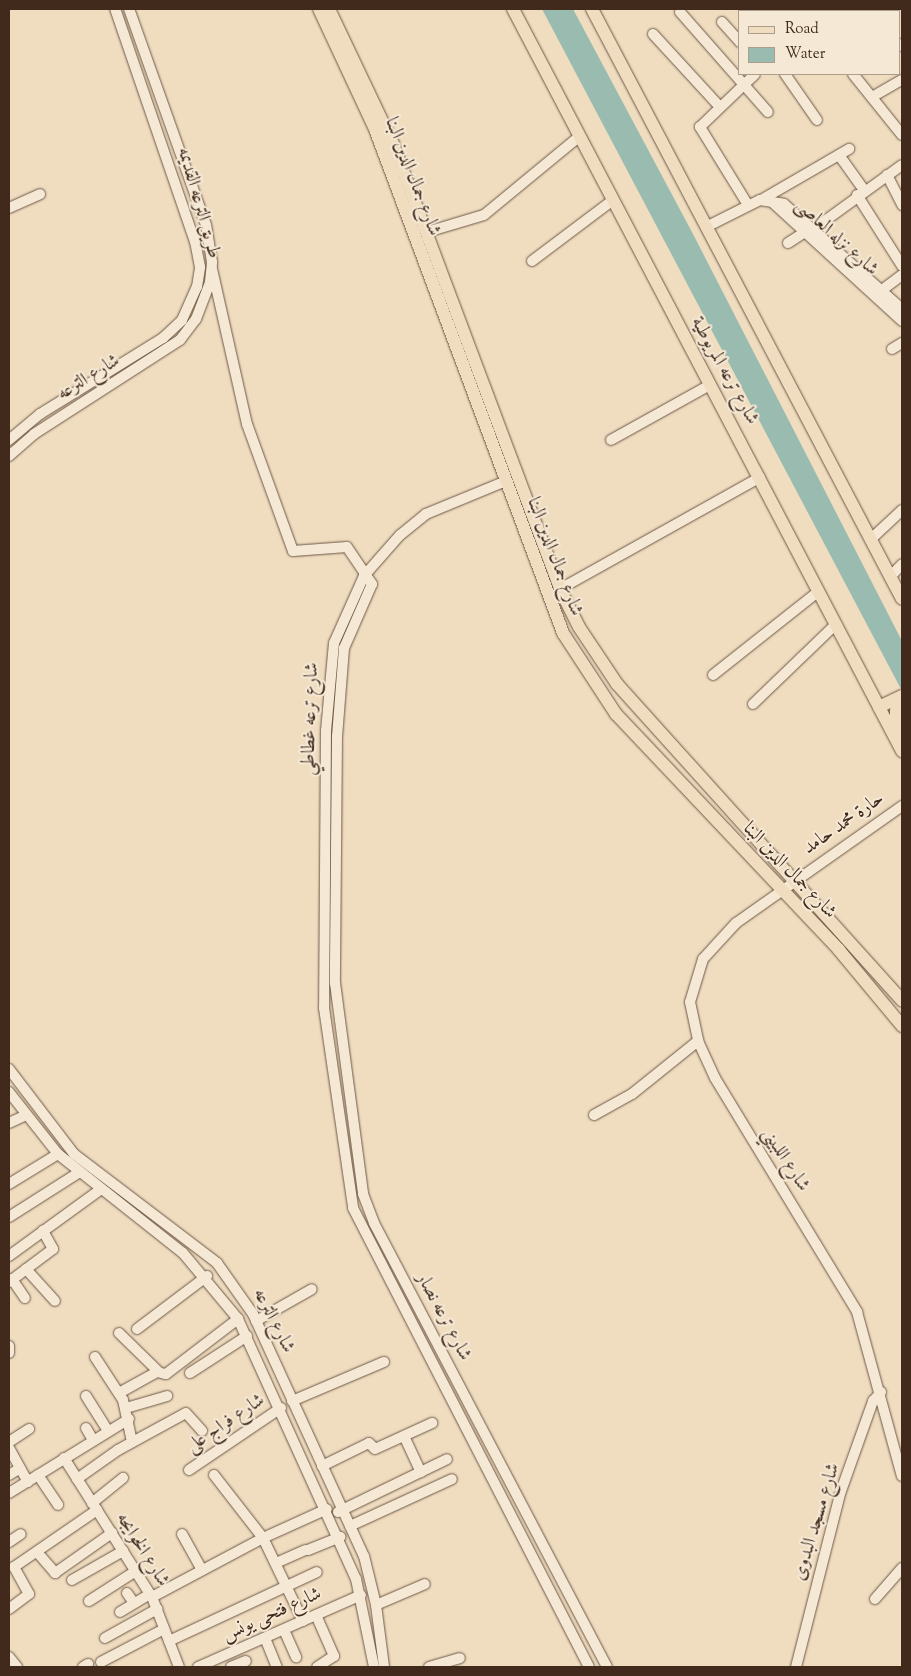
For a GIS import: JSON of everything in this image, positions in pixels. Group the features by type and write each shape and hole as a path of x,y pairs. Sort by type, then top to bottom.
{"main road":[{"name":"شارع جمال الدين البنا","path":"319,9 375,129 563,633 594,686 782,891 839,950 902,1026"},
{"name":"شارع جمال الدين البنا","path":"329,9 393,144 560,589 592,651 617,684 902,1001"},
{"name":"شارع ترعه المريوطية","path":"514,9 836,624 894,702 895,738 902,750"},
{"path":"592,9 708,226 902,599"},
{"path":"894,702 896,712 895,738"}],"street":[{"name":"طريق الترعه القديمه","path":"9,440 40,414 135,364 182,320 197,287 200,267 167,154 115,9"},
{"name":"طريق الترعه القديمه","path":"129,9 206,225 212,268 203,302 188,331"},
{"path":"680,12 745,83 768,112"},
{"path":"722,22 738,40"},
{"path":"653,34 720,107"},
{"path":"748,205 702,136 700,127 755,75"},
{"path":"786,75 817,120"},
{"path":"857,75 902,135"},
{"path":"872,97 902,80"},
{"path":"892,123 902,117"},
{"path":"426,232 484,215 580,136"},
{"path":"708,226 748,205 765,200 849,149"},
{"path":"839,155 902,266"},
{"path":"788,243 810,230 860,192 902,165"},
{"path":"887,175 902,204"},
{"path":"9,208 40,194"},
{"path":"532,261 613,200"},
{"name":"شارع نزله العاصى","path":"765,200 791,208 810,230 902,321"},
{"name":"شارع نزله العاصى","path":"839,257 882,290 902,309"},
{"path":"212,268 247,424 292,551 347,547 367,580"},
{"path":"882,290 902,275"},
{"name":"شارع الترعه","path":"9,456 34,434 135,364 188,331"},
{"path":"892,349 902,343"},
{"path":"611,440 710,386"},
{"path":"560,589 760,476"},
{"name":"شارع ترعه غطاطي","path":"323,956 328,671 334,643 367,580 421,516 506,481"},
{"path":"871,539 902,510"},
{"path":"891,576 902,564"},
{"name":"شارع ترعه غطاطي","path":"335,956 340,666 367,580"},
{"path":"713,675 819,591"},
{"path":"753,704 836,624"},
{"name":"حارة محمد حامد","path":"782,891 902,806"},
{"name":"شارع اللبيني","path":"782,891 736,923 703,960 690,1002 698,1041 751,1140 852,1302 881,1392 902,1470"},
{"name":"شارع ترعه نصار","path":"323,956 331,1058 353,1208 589,1667"},
{"name":"شارع ترعه نصار","path":"335,956 344,1056 359,1172 370,1214 607,1667"},
{"path":"594,1115 632,1094 698,1041"},
{"path":"331,1058 344,1056"},
{"name":"شارع الترعه","path":"9,1070 90,1169 217,1263 256,1320 364,1556 376,1605 384,1667"},
{"name":"شارع الترعه","path":"9,1092 58,1154 78,1173 207,1276 238,1319 340,1537 361,1596 374,1667"},
{"path":"9,1123 26,1115"},
{"path":"9,1184 58,1154"},
{"path":"9,1218 78,1173"},
{"path":"9,1256 100,1190"},
{"path":"25,1298 10,1280 53,1249 43,1231"},
{"path":"26,1269 55,1301"},
{"path":"137,1329 207,1276"},
{"path":"256,1320 312,1289"},
{"path":"120,1333 158,1371 166,1374 238,1319"},
{"path":"190,1373 247,1336"},
{"path":"9,1346 9,1353"},
{"path":"96,1357 119,1393 126,1408 132,1442"},
{"path":"292,1401 384,1362"},
{"path":"119,1393 158,1371"},
{"name":"شارع مسجد البدوى","path":"796,1667 842,1491 874,1401 881,1392"},
{"path":"86,1396 108,1431"},
{"path":"126,1408 167,1396"},
{"name":"شارع فراج على","path":"189,1470 281,1408"},
{"path":"77,1479 132,1442 188,1413 202,1431"},
{"path":"9,1493 128,1419"},
{"path":"322,1466 368,1443 375,1449 432,1423"},
{"path":"86,1428 93,1440"},
{"path":"9,1442 29,1429"},
{"path":"404,1436 421,1472"},
{"path":"9,1448 19,1469 28,1482"},
{"name":"شارع الخوايجه","path":"64,1458 151,1596 179,1667"},
{"path":"120,1612 134,1603 263,1538 329,1512 343,1510 447,1459"},
{"path":"9,1475 19,1469"},
{"path":"38,1475 58,1505"},
{"path":"214,1475 263,1538 303,1621"},
{"path":"9,1609 29,1594 11,1566 36,1552 94,1507 123,1478"},
{"path":"350,1526 452,1479"},
{"path":"36,1552 55,1573 112,1533"},
{"path":"9,1542 21,1534"},
{"path":"182,1534 202,1570"},
{"path":"276,1563 340,1537"},
{"path":"72,1580 123,1551"},
{"path":"874,1599 902,1568"},
{"path":"89,1601 136,1571"},
{"path":"168,1641 317,1572"},
{"path":"376,1605 425,1584"},
{"path":"127,1593 134,1603"},
{"name":"شارع فتحى يونس","path":"198,1667 361,1596"},
{"path":"105,1638 157,1609"},
{"path":"316,1616 334,1656 317,1667"},
{"path":"101,1662 164,1629"},
{"path":"284,1630 296,1657"},
{"path":"265,1638 277,1667"},
{"path":"9,1657 19,1666"},
{"path":"429,1667 460,1658"},
{"path":"233,1667 246,1661"}],"water":[{"path":"542,9 573,9 693,234 902,641 902,691"}]}
